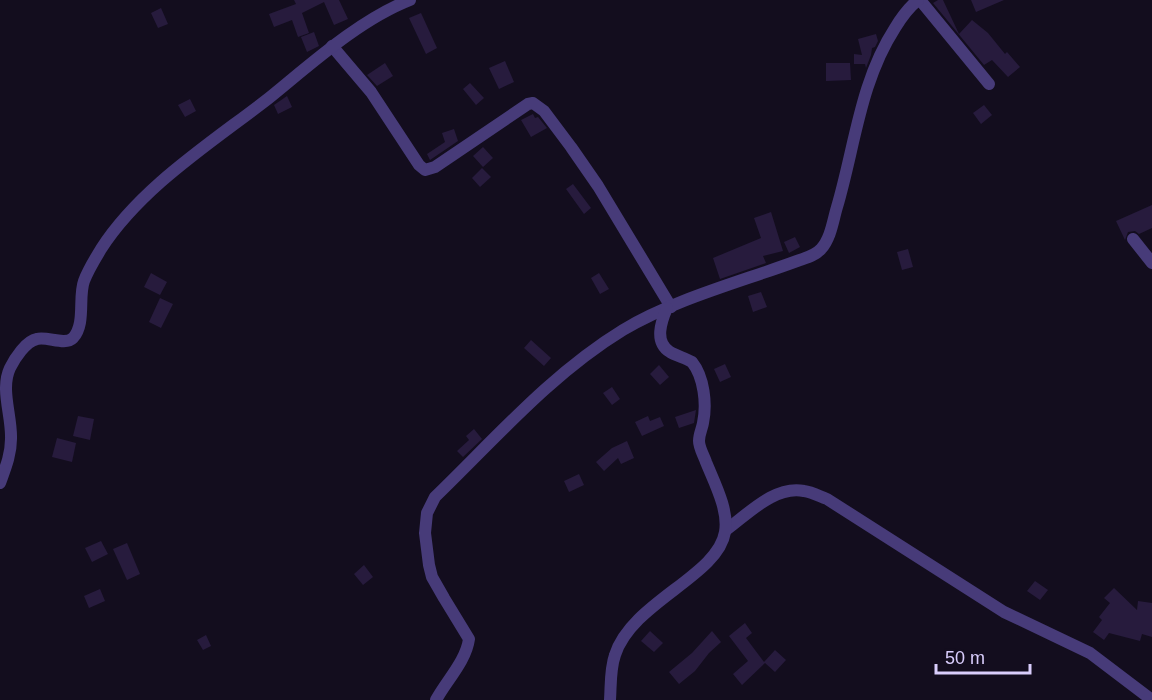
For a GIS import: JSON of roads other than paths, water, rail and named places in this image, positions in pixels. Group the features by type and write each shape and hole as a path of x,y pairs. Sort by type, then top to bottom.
{"street":[{"path":"0,483 10,454 6,379 10,369 21,351 37,339 69,340 73,337 79,323 83,282 118,224 165,179 332,46 396,5 410,0"},
{"path":"436,700 463,657 469,639 432,577 425,533 429,505 435,497 577,361 623,330 669,307 814,255 821,250 828,237 845,182 860,112 874,65 903,15 919,0 989,84"},
{"path":"332,46 371,92 419,165 425,170 435,167 528,104 538,105 598,186 669,307"},
{"path":"1133,239 1152,263"},
{"path":"610,700 611,673 615,654 631,627 659,600 698,571 716,551 726,530 722,506 699,441 704,409 702,382 692,362 668,351 661,340 662,320 669,307"},
{"path":"726,530 768,498 786,490 804,490 826,499 1004,612 1090,653 1152,700"}]}
